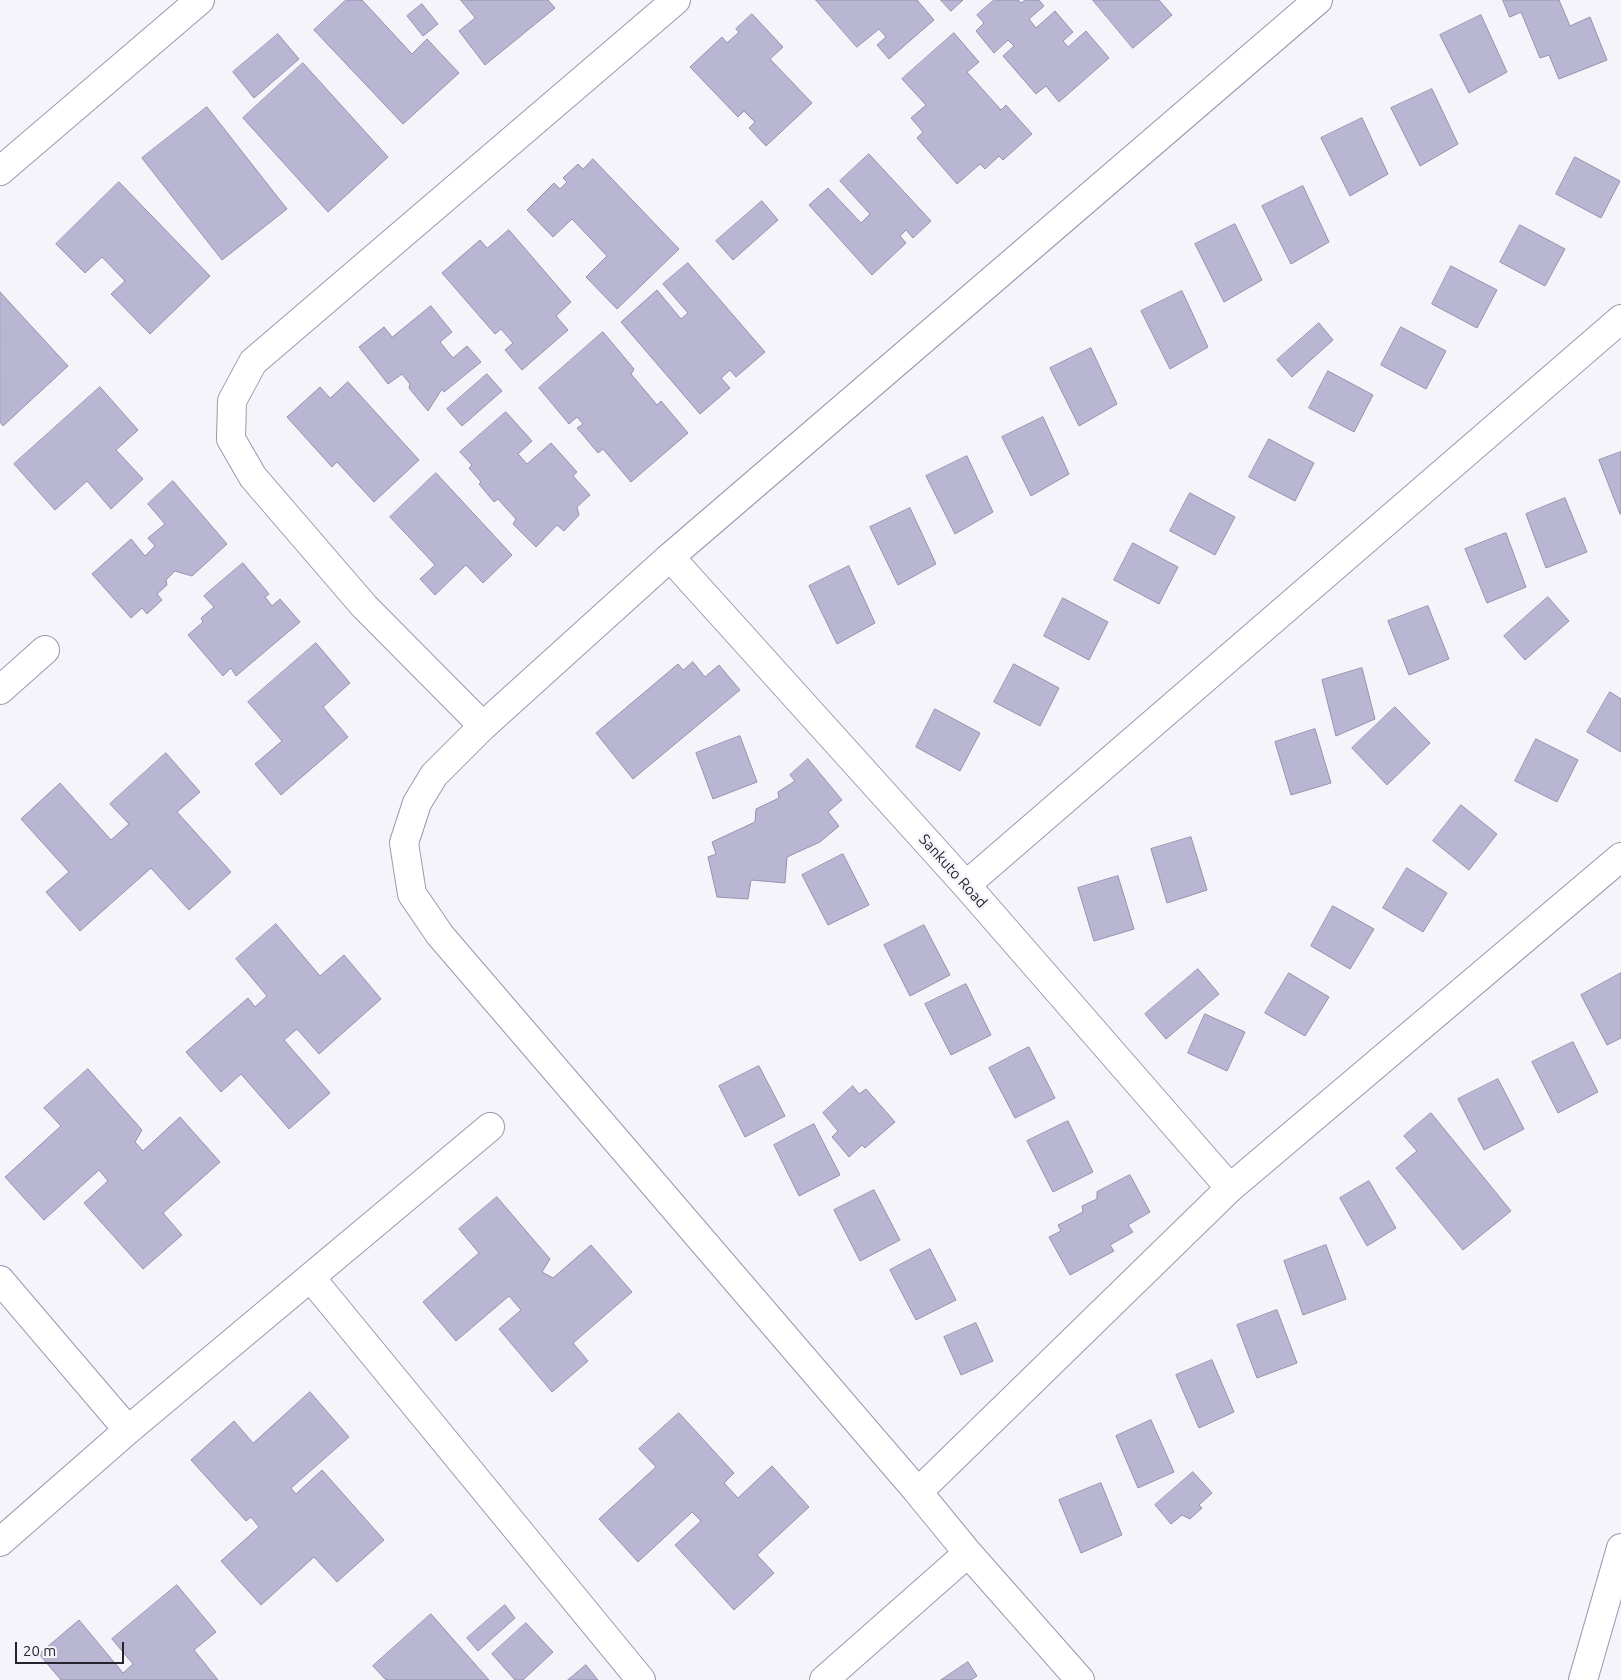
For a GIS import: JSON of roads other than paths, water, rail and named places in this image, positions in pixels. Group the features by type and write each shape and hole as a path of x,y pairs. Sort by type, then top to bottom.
{"street":[{"path":"0,171 200,0"},
{"path":"483,726 364,606 253,477 231,439 232,400 253,362 676,0"},
{"path":"1080,1680 968,1553 918,1492 440,936 412,894 404,843 418,803 434,775 483,726 670,558 1318,0"},
{"path":"966,885 1621,319"},
{"name":"Sankuto Road","path":"670,558 966,885 1230,1188"},
{"path":"0,690 45,650"},
{"path":"918,1492 1230,1188 1621,857"},
{"path":"0,1542 128,1430 490,1127"},
{"path":"311,1278 641,1680"},
{"path":"0,1280 128,1430"},
{"path":"1582,1680 1621,1548"},
{"path":"824,1680 968,1553"}]}
